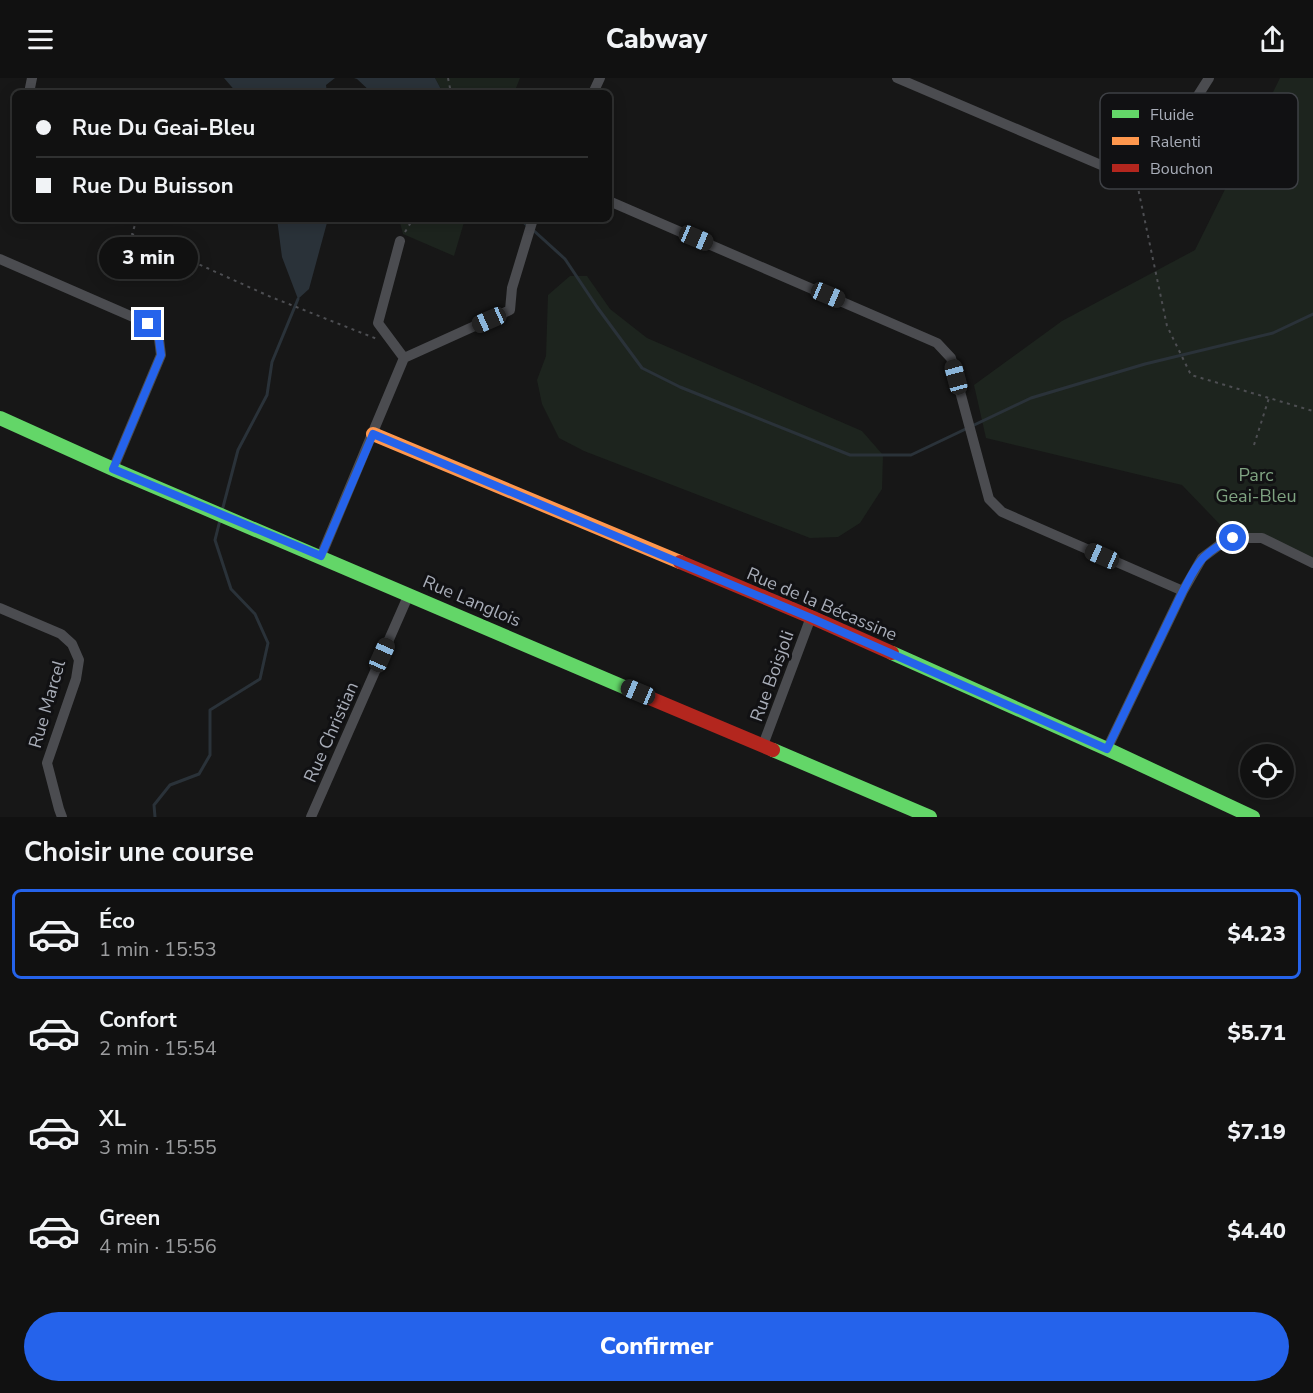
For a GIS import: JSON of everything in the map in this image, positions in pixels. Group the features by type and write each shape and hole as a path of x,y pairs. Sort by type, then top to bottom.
{"street":[{"path":"897,78 1100,165"},
{"path":"1200,93 1209,78"},
{"path":"612,202 937,342 951,358 989,499 1002,512 1183,591"},
{"path":"321,556 404,358 510,310 512,288 532,222"},
{"path":"400,241 378,323 404,358"},
{"path":"0,259 148,324 159,339 161,355 113,469"},
{"name":"Rue Langlois","path":"0,418 113,469 764,745 903,811 930,817"},
{"name":"Rue de la Bécassine","path":"373,434 811,618 1107,749 1253,817"},
{"path":"1107,749 1183,591 1202,558 1233,538 1262,538 1313,563"},
{"name":"Rue Christian","path":"311,817 409,594"},
{"name":"Rue Marcel","path":"0,608 61,634 72,644 79,660 75,679 47,763 62,817"},
{"name":"Rue Boisjoli","path":"764,745 811,618"}],"path":[{"path":"1138,189 1167,326 1191,375 1313,411"},
{"path":"136,222 132,234 288,304 395,347"},
{"path":"400,241 411,222"},
{"path":"1254,445 1269,398"}],"green space":[{"path":"435,78 520,78 515,90 441,90"},
{"name":"Parc Geai-Bleu","path":"1280,78 1313,78 1313,563 1262,538 1233,538 1182,485 986,438 974,385 1062,321 1195,250 1225,189 1298,189 1298,93 1273,93"},
{"path":"400,222 464,222 454,256 403,234"},
{"path":"570,276 587,276 610,309 647,338 862,431 883,455 882,489 860,523 838,537 810,538 584,451 559,438 542,404 537,380 546,356 548,295"}],"shaded area":[{"path":"224,78 335,78 326,85 327,90 234,90"},
{"path":"354,78 435,78 441,90 369,90"},
{"path":"277,222 327,222 309,289 298,299 282,257"}],"waterway":[{"path":"524,222 527,225"},
{"path":"532,229 565,259 642,368 680,387 850,455 911,455 1031,398 1145,364 1273,333 1313,314"},
{"path":"222,511 238,450 267,395 272,362 298,299"},
{"path":"155,817 154,805 170,785 199,774 210,755 210,710 260,679 268,643 255,614 231,589 215,540 220,520"}],"traffic: fast":[{"path":"0,418 113,469 645,696"},
{"path":"892,653 1253,817"},
{"path":"773,750 930,817"}],"traffic: slow":[{"path":"373,434 680,562"}],"traffic: jam":[{"path":"680,562 892,653"},
{"path":"645,696 773,750"}],"route":[{"path":"148,324 159,339 161,355 113,469 321,556 373,434 811,618 1107,749 1192,574 1202,558 1233,538"}]}
